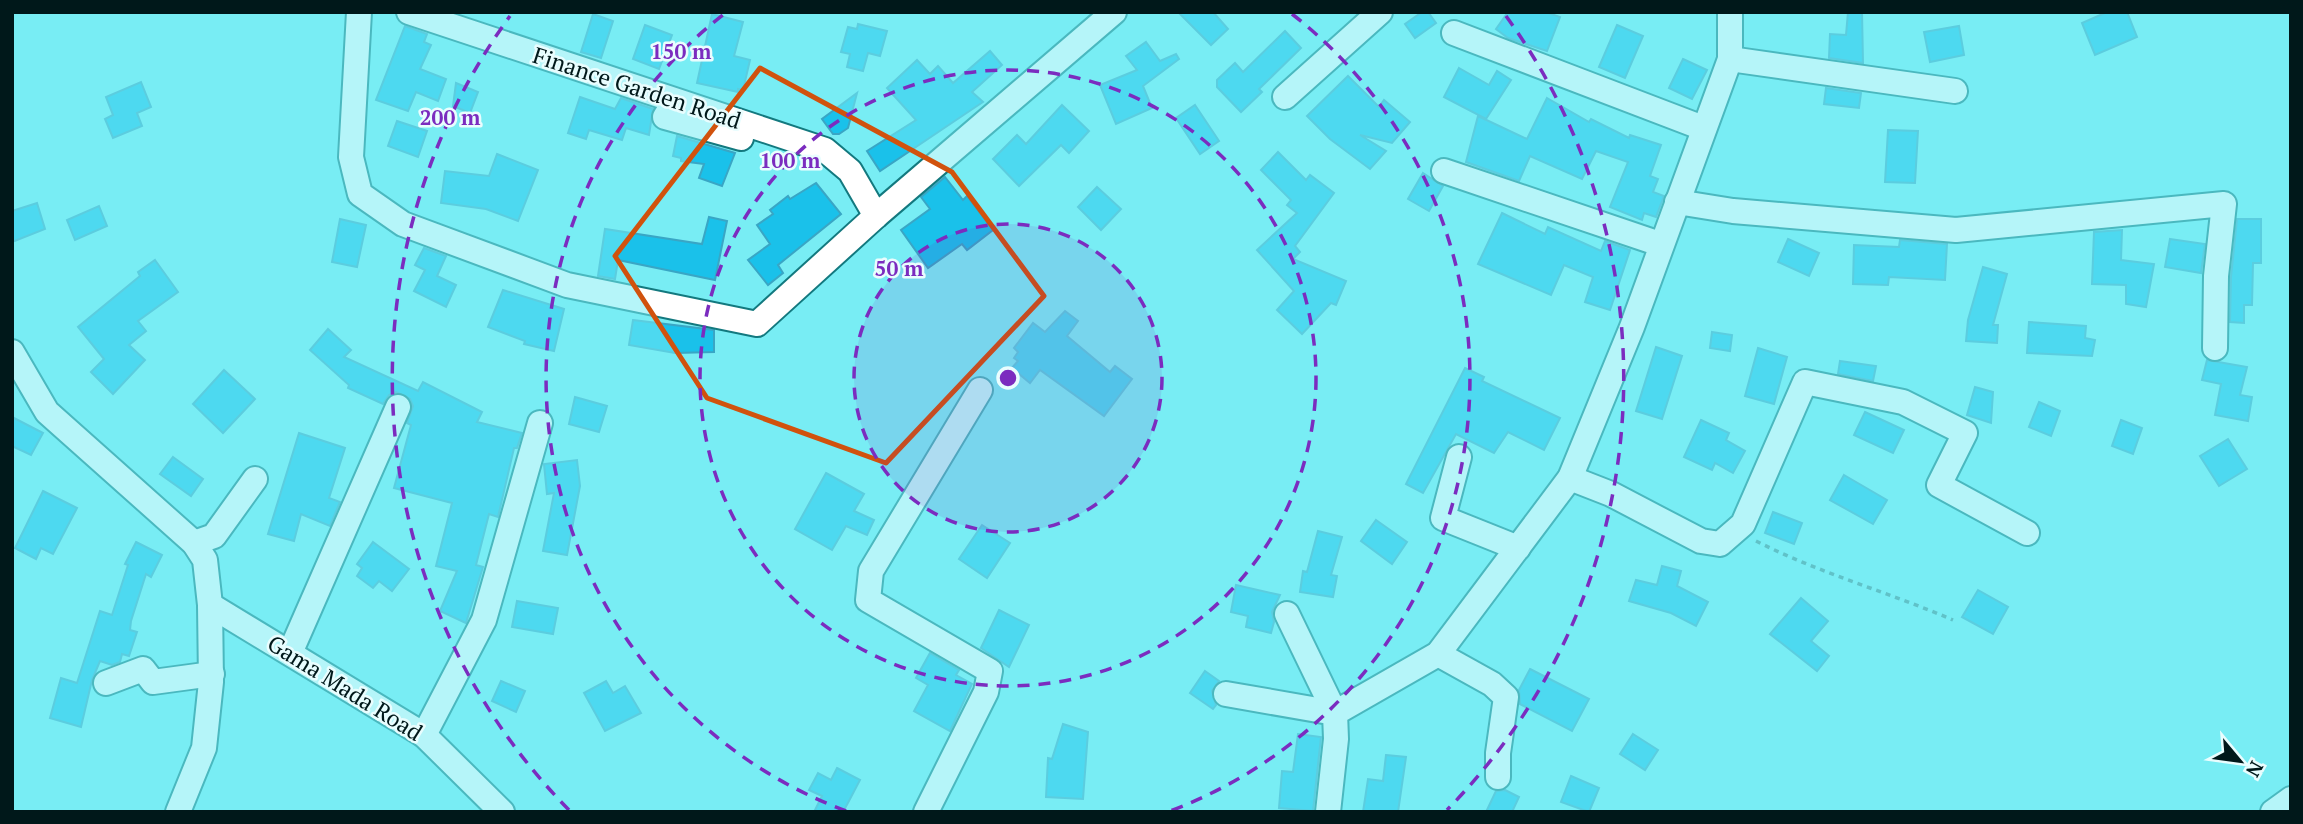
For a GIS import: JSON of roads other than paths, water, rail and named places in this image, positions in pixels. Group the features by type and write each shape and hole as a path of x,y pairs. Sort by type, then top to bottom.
{"street":[{"path":"359,12 351,157 360,194 403,223 567,285 757,324 876,216 1114,12"},
{"name":"Finance Garden Road","path":"409,12 825,150 850,171 876,216"},
{"path":"1285,97 1380,12"},
{"path":"1226,695 1335,713 1438,654 1570,478 1632,327 1660,244 1730,59 1730,12"},
{"path":"1454,33 1703,128"},
{"path":"1730,59 1955,91"},
{"path":"675,101 665,117 743,138"},
{"path":"1444,171 1660,244"},
{"path":"1677,201 1733,211 1956,230 2224,204 2216,276 2215,348"},
{"path":"12,352 47,412 194,543 205,560 210,605 212,674 204,748 177,812"},
{"path":"1570,478 1611,494 1700,541 1720,544 1743,524 1805,382 1903,402 1965,433 1939,485 2027,533"},
{"path":"926,812 986,692 990,671 868,600 870,571 980,390"},
{"path":"290,653 398,407"},
{"path":"424,735 484,620 540,423"},
{"path":"1459,457 1443,518 1518,548"},
{"path":"194,543 214,536 255,479"},
{"name":"Gama Mada Road","path":"210,605 424,735 502,812"},
{"path":"1287,614 1335,713 1336,739 1328,812"},
{"path":"1438,654 1492,684 1506,697 1498,753 1498,777"},
{"path":"106,683 143,669 153,682 212,674"},
{"path":"2273,812 2291,799"}]}
